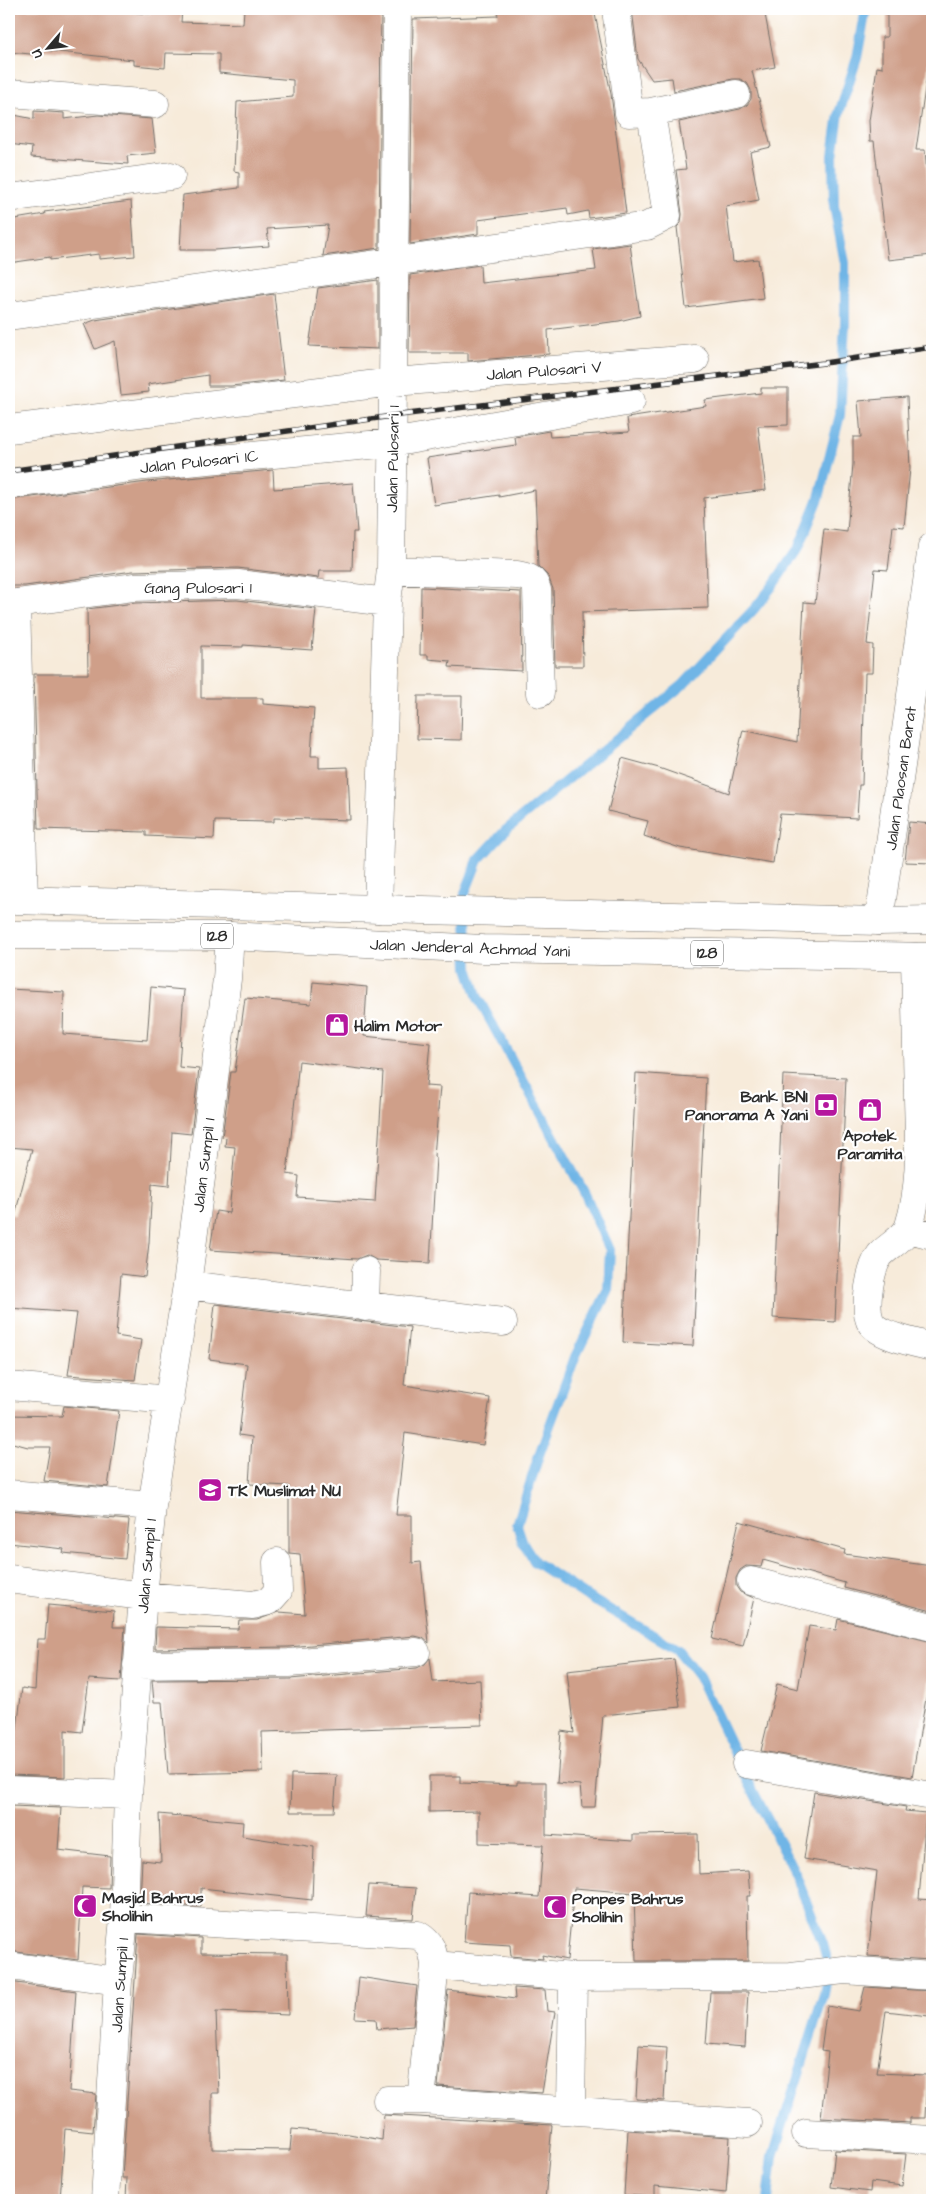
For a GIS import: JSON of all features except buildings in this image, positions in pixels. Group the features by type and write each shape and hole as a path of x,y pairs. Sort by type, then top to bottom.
{"street":[{"name":"Jalan Pulosari 1","path":"378,909 387,602 391,570 397,9"},
{"path":"616,9 629,113 651,112 736,94"},
{"path":"9,93 155,104"},
{"path":"9,316 647,226 667,216 651,112"},
{"path":"9,198 171,176"},
{"name":"Jalan Pulosari V","path":"9,428 393,382 695,358"},
{"name":"Jalan Pulosari 1C","path":"9,485 145,466 391,443 631,401"},
{"name":"Jalan Plaosan Barat","path":"879,921 932,547"},
{"path":"391,570 517,574 530,577 534,581 537,590 540,693"},
{"name":"Gang Pulosari 1","path":"12,604 134,587 238,584 387,602"},
{"path":"12,604 16,900"},
{"name":"128","path":"16,900 879,921 932,920"},
{"name":"Jalan Jenderal Achmad Yani","path":"9,935 230,936 482,949 924,957"},
{"name":"Jalan Sumpil 1","path":"105,2200 118,1981 124,1918 128,1795 143,1596 152,1506 187,1286 227,979 230,936"},
{"path":"924,957 919,1162 915,1203 920,1232 879,1256 871,1273 868,1307 870,1321 877,1329 887,1334 932,1347"},
{"path":"365,1307 366,1271"},
{"path":"187,1286 503,1322"},
{"path":"9,1386 170,1400"},
{"path":"9,1494 152,1506"},
{"path":"9,1579 143,1596 253,1605 269,1601 278,1591 276,1562"},
{"path":"751,1581 932,1627"},
{"path":"137,1665 289,1663 416,1652"},
{"path":"746,1764 932,1796"},
{"path":"9,1790 128,1795"},
{"path":"124,1918 418,1935 427,1940 433,1949 435,1965 421,2100"},
{"path":"435,1965 573,1977 791,1976 844,1970 932,1976"},
{"path":"9,1966 118,1981"},
{"path":"571,2110 573,1977"},
{"path":"386,2100 421,2100 748,2123"},
{"path":"806,2134 932,2140"}],"waterway":[{"path":"768,2200 773,2156 824,1994 829,1966 823,1944 795,1873 748,1781 699,1677 677,1649 588,1597 535,1562 523,1543 517,1525 539,1455 575,1357 608,1290 610,1250 585,1194 478,998 468,968 465,893 478,860 506,830 684,684 755,608 799,547 819,498 840,415 845,323 845,263 834,206 833,156 839,113 857,58 866,9"}],"railway":[{"path":"9,471 392,416 824,363 932,347"}],"place":[{"name":"Halim Motor","path":"337,1025"},
{"name":"Bank BNI Panorama A Yani","path":"826,1105"},
{"name":"Apotek Paramita","path":"870,1110"},
{"name":"TK Muslimat NU","path":"210,1490"},
{"name":"Masjid Bahrus Sholihin","path":"85,1906"},
{"name":"Ponpes Bahrus Sholihin","path":"555,1907"}]}
